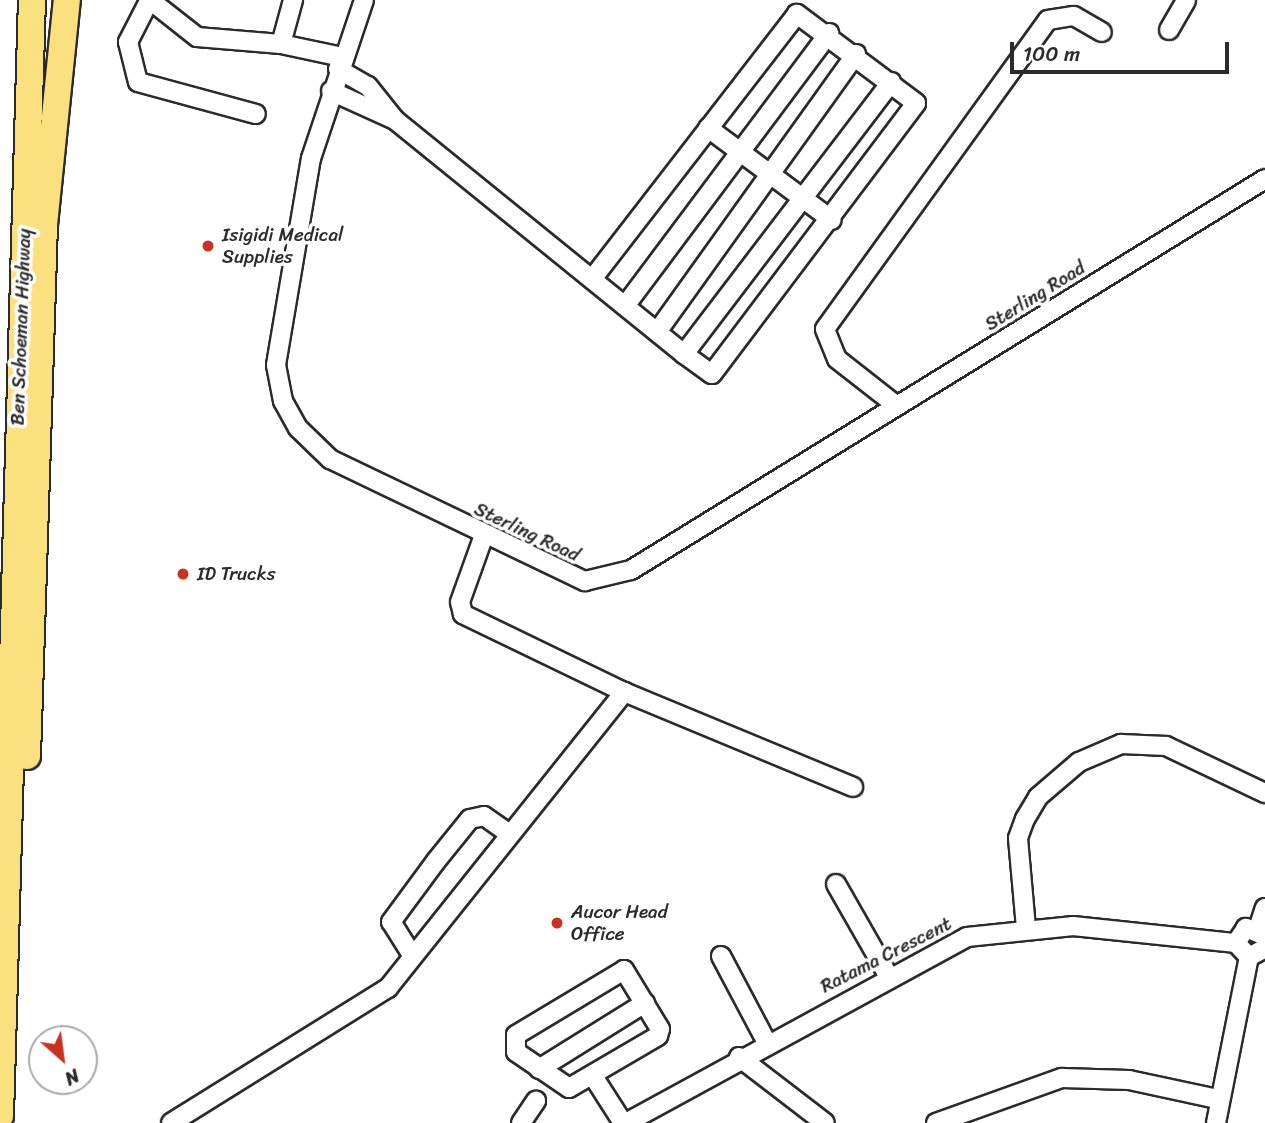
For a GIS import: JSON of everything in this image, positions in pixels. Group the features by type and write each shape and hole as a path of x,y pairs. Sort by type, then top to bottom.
{"highway":[{"name":"Ben Schoeman Highway","path":"0,1116 9,893 32,0"},
{"path":"9,893 23,815 32,683 44,225 56,0"},
{"path":"44,225 67,0"}],"street":[{"path":"281,44 293,0"},
{"name":"Sterling Road","path":"364,0 340,63 311,158 276,365 283,401 298,428 330,459 565,575 616,578 1265,179"},
{"path":"1169,30 1186,0"},
{"path":"256,114 138,82 128,42 149,2 197,37 281,44 340,63 375,92 395,120"},
{"path":"331,91 395,120 709,374 719,370 916,109 891,82 830,33 797,15 592,279"},
{"path":"897,406 837,359 825,329 1048,20 1074,16 1102,32"},
{"path":"625,306 738,151 830,33"},
{"path":"657,332 856,54"},
{"path":"684,354 891,82"},
{"path":"708,128 832,220"},
{"path":"484,535 460,602 463,614 624,692 853,787"},
{"path":"171,1123 376,997 507,832 624,692"},
{"path":"1026,928 1018,838 1038,797 1079,761 1121,744 1166,746 1265,793"},
{"path":"412,955 391,922 436,861 470,818 484,816 507,832"},
{"path":"836,884 888,975"},
{"path":"1249,957 1236,943 1246,928 1262,932 1265,908"},
{"name":"Ratama Crescent","path":"624,1123 766,1041 888,975 967,937 1026,928 1073,926 1236,943"},
{"path":"1216,1123 1218,1099 1249,957 1265,948"},
{"path":"721,956 766,1041"},
{"path":"624,970 645,1003 661,1032 593,1076 569,1088 516,1052 516,1035 624,970"},
{"path":"539,1069 645,1003"},
{"path":"739,1057 825,1123"},
{"path":"593,1076 624,1123"},
{"path":"936,1123 1062,1079 1129,1080 1218,1099"},
{"path":"521,1123 536,1101"}],"place":[{"name":"Isigidi Medical Supplies","path":"208,246"},
{"name":"ID Trucks","path":"183,574"},
{"name":"Aucor Head Office","path":"557,923"}]}
